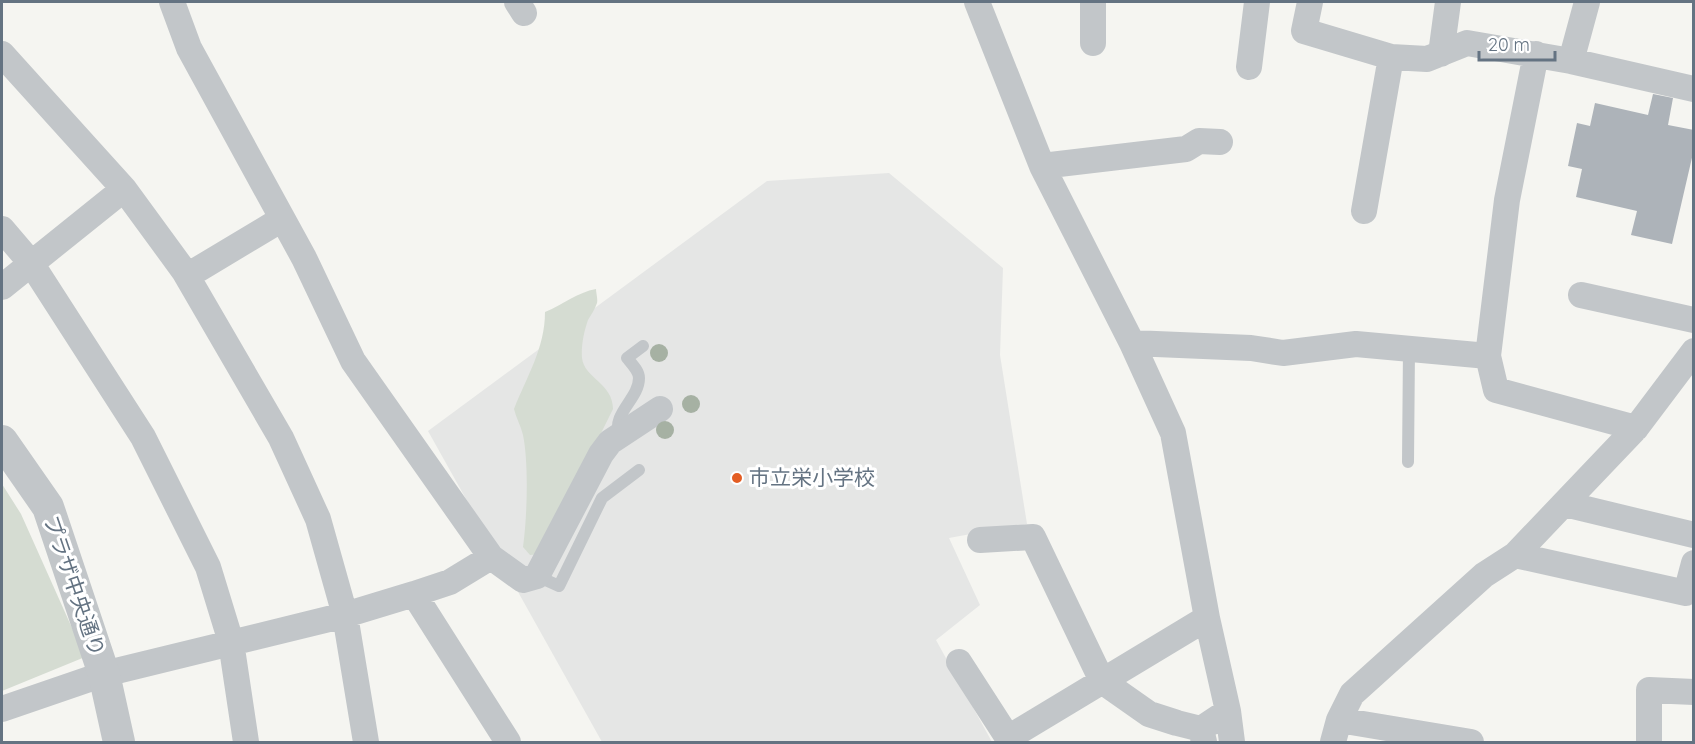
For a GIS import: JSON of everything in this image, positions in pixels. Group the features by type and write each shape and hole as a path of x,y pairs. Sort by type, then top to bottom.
{"street":[{"path":"172,2 189,48 304,258 353,361 490,557 524,580 537,576 601,454 610,442 660,409"},
{"path":"977,2 1042,166 1132,343 1173,433 1207,618 1228,711 1232,742"},
{"path":"1093,2 1093,43"},
{"path":"1249,67 1257,2"},
{"path":"1310,2 1304,31 1391,57 1428,59 1467,43 1536,54 1694,88"},
{"path":"1441,54 1448,2"},
{"path":"1571,61 1587,2"},
{"path":"2,54 124,189 187,276 281,438 318,519 345,615 366,742"},
{"path":"1536,54 1507,200 1488,356 1496,390 1636,428"},
{"path":"1364,211 1391,57"},
{"path":"1042,166 1186,149 1199,141 1220,142"},
{"path":"2,287 124,189"},
{"path":"187,276 282,219"},
{"path":"2,229 31,263 143,437 208,567 231,642 246,742"},
{"path":"1581,295 1694,320"},
{"path":"1132,343 1251,348 1283,353 1356,344 1488,356"},
{"path":"1471,742 1336,731 1352,694 1484,575 1515,555 1636,428 1694,351"},
{"name":"プラザ中央通り","path":"2,441 48,507 104,674 119,742"},
{"path":"1565,504 1694,535"},
{"path":"980,540 1034,537 1102,681 1149,714 1177,723 1203,736 1228,711"},
{"path":"1515,555 1686,593 1694,563"},
{"path":"2,709 104,674 345,615 414,594 450,582 490,557"},
{"path":"414,594 508,742"},
{"path":"959,662 1008,738 1207,618"},
{"path":"1649,742 1649,690 1694,692"}],"lane":[{"path":"620,436 617,428 619,419 637,387 639,378 636,369 627,358 643,346"},
{"path":"1408,462 1409,348"},
{"path":"537,576 559,586 602,498 639,470"}],"shaded area":[{"name":"市立栄小学校","path":"889,173 1003,268 1000,355 1027,524 949,538 980,605 936,640 992,742 602,742 428,431 767,181"},
{"path":"596,289 597,303 585,329 582,358 588,371 608,393 613,409 541,554 530,555 523,547 527,491 525,447 514,409 539,350 545,312 576,296"},
{"path":"2,484 21,514 85,657 2,691"}],"building":[{"path":"1653,94 1673,98 1668,125 1694,130 1694,149 1672,244 1631,235 1637,211 1576,197 1582,169 1568,166 1577,123 1590,126 1595,103 1648,115"}],"place":[{"name":"市立栄小学校","path":"737,478"}]}
